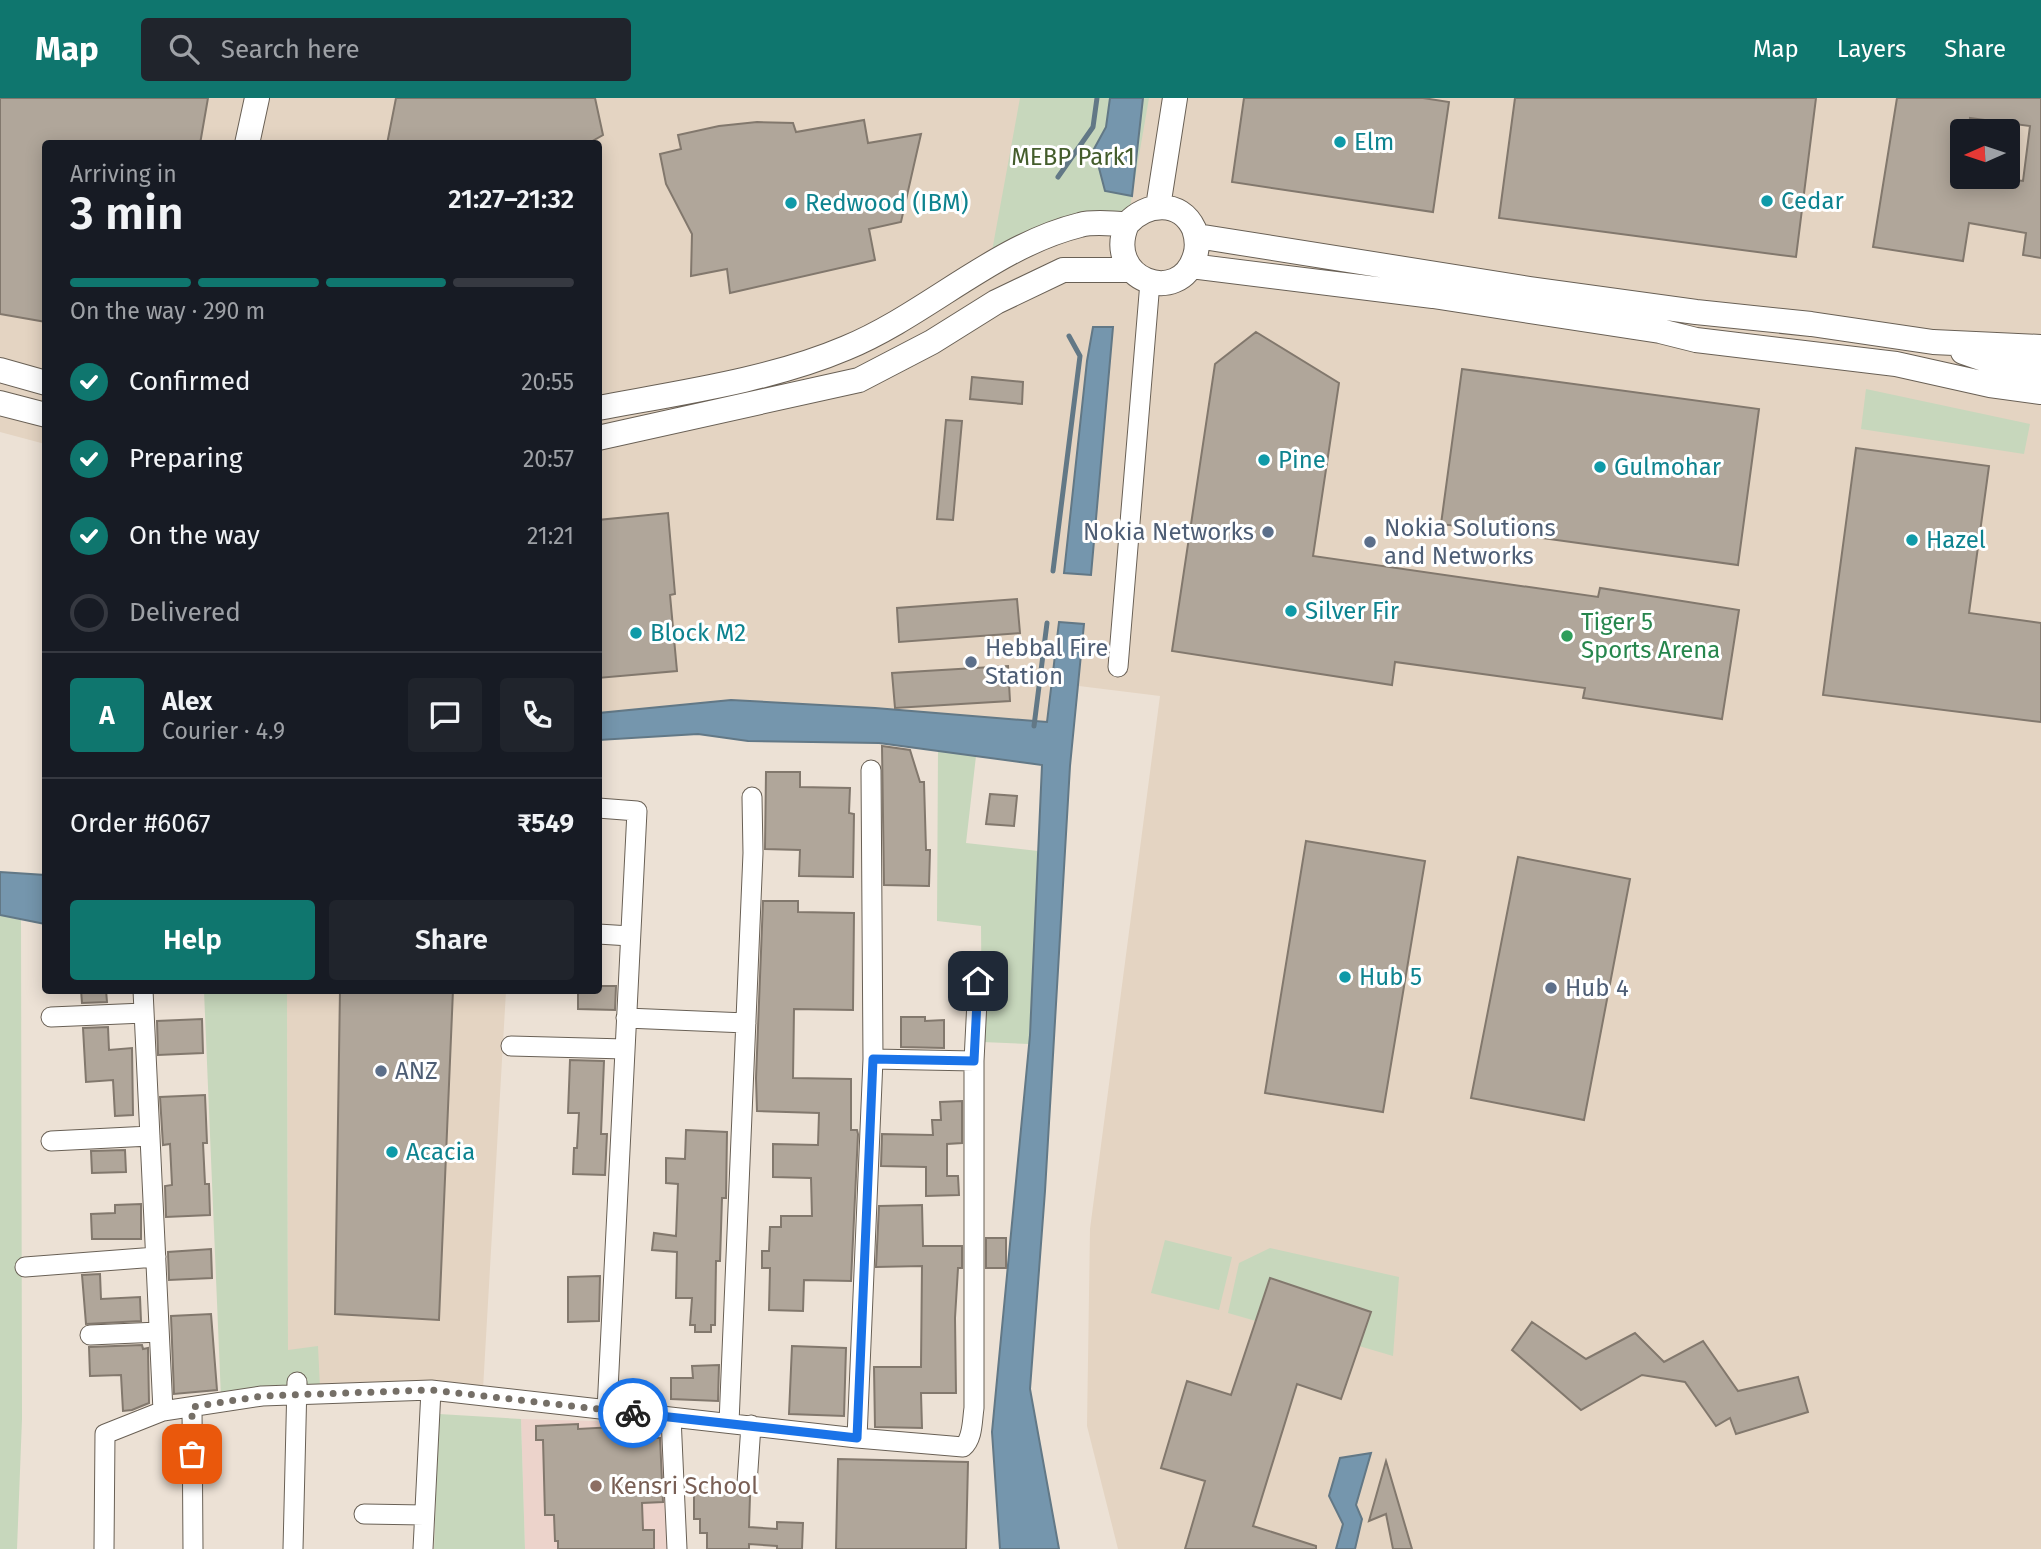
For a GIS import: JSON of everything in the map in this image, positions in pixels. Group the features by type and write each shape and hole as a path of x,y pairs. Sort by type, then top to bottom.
{"street":[{"path":"248,140 257,98"},
{"path":"1158,206 1175,98"},
{"path":"602,437 859,380 932,342 996,302 1063,270 1140,276 1162,283 1175,280 1191,265 1197,249 1197,236 1182,214 1171,208 1158,206 1135,215 1122,235 1124,259 1140,276 1118,667"},
{"path":"602,407 697,390 798,365 845,349 901,321 952,287 1041,237 1083,224 1127,224"},
{"path":"1197,236 1530,289 1696,312 1811,324 1933,342 2041,347"},
{"path":"1191,265 1433,296 1660,331 1696,340 1896,364 1990,385 2041,392"},
{"path":"1933,342 1989,361 2041,370"},
{"path":"0,370 42,382"},
{"path":"0,403 42,414"},
{"path":"857,1438 873,1059 872,770"},
{"path":"729,1423 753,853 752,797"},
{"path":"602,808 637,811 607,1410"},
{"path":"602,934 631,936"},
{"path":"104,1549 105,1434 163,1412 297,1388 431,1390 857,1438 957,1448 967,1444 974,1408 974,1061 978,981"},
{"path":"143,994 163,1412"},
{"path":"51,1017 144,1013"},
{"path":"626,1018 746,1023"},
{"path":"511,1046 625,1049"},
{"path":"873,1059 974,1061"},
{"path":"51,1141 150,1136"},
{"path":"26,1266 156,1257"},
{"path":"89,1335 159,1332"},
{"path":"293,1549 297,1388"},
{"path":"423,1549 431,1390"},
{"path":"192,1407 193,1549"},
{"path":"671,1417 677,1549"},
{"path":"747,1483 751,1425"},
{"path":"364,1514 424,1515"}],"shaded area":[{"path":"0,98 2041,98 2041,1549 1118,1549 1087,1426 1090,1229 1160,696 1079,686 1074,725 875,708 731,700 602,713 602,140 42,140 42,443 0,432"},
{"path":"287,994 506,994 483,1389 320,1388 288,1350"},
{"name":"Kensri School","path":"521,1419 667,1423 671,1549 525,1549"}],"green space":[{"name":"MEBP Park1","path":"1020,98 1149,98 1129,213 1056,219 992,251"},
{"path":"1866,389 2030,424 2024,454 1861,429"},
{"path":"938,751 976,756 966,843 1038,851 1029,1044 982,1042 981,926 937,921"},
{"path":"0,915 21,920 22,1419 17,1549 0,1549"},
{"path":"204,994 287,994 288,1350 318,1346 320,1388 221,1398"},
{"path":"1165,1240 1232,1257 1219,1310 1151,1293"},
{"path":"1270,1248 1399,1277 1393,1356 1359,1346 1370,1312 1271,1278 1256,1321 1228,1313 1239,1263"},
{"path":"439,1414 521,1419 525,1549 434,1549"}],"water":[{"path":"1110,98 1143,98 1132,196 1105,191 1094,149 1106,127"},
{"path":"1093,327 1113,327 1091,575 1064,573"},
{"path":"1059,622 1084,624 1070,766 1045,1191 1030,1389 1059,1549 1000,1549 992,1432 1030,1035 1042,765 879,743 748,741 698,734 602,740 602,713 731,700 1047,722"},
{"path":"0,872 42,875 42,923 0,915"},
{"path":"1371,1453 1356,1505 1362,1519 1355,1549 1336,1549 1343,1524 1329,1496 1340,1458"}],"building":[{"path":"0,98 208,98 201,140 42,140 42,321 0,314"},
{"path":"396,98 595,98 603,135 594,140 388,140"},
{"name":"Elm","path":"1244,98 1423,98 1449,102 1433,212 1232,182"},
{"path":"1515,98 1816,98 1796,257 1499,218"},
{"path":"1897,98 2041,98 2041,258 2023,255 2026,233 1969,223 1963,261 1873,247"},
{"name":"Redwood (IBM)","path":"864,120 868,143 921,134 901,222 869,229 875,260 730,293 727,269 691,276 692,234 666,184 660,154 681,149 678,135 719,126 757,122 793,123 796,132"},
{"path":"1256,332 1339,383 1313,556 1598,597 1600,588 1739,610 1722,719 1583,698 1585,688 1395,662 1392,685 1172,651 1215,364"},
{"name":"Gulmohar","path":"1462,369 1759,409 1738,565 1441,524"},
{"path":"972,377 1023,382 1022,404 970,399"},
{"path":"946,420 962,421 953,520 937,519"},
{"name":"Hazel","path":"1856,448 1989,466 1969,613 2041,623 2041,722 1823,695"},
{"name":"Block M2","path":"668,513 675,594 670,595 677,671 602,678 602,520"},
{"path":"1017,599 1020,633 899,642 897,608"},
{"path":"1008,666 1010,701 895,708 892,673"},
{"path":"882,746 910,750 920,782 924,782 926,850 930,850 929,886 884,885"},
{"path":"766,772 800,772 800,787 850,788 849,813 854,814 853,877 799,876 800,850 765,849"},
{"path":"990,794 1017,796 1014,826 986,824"},
{"name":"Hub 5","path":"1306,841 1425,861 1383,1112 1265,1093"},
{"name":"Hub 4","path":"1518,857 1630,879 1584,1120 1471,1098"},
{"path":"763,901 798,901 798,912 854,913 853,1010 794,1009 793,1078 851,1079 851,1130 857,1130 858,1134 851,1281 804,1280 803,1311 769,1310 770,1268 762,1268 762,1251 769,1251 770,1227 781,1227 781,1216 812,1216 811,1178 773,1177 773,1144 818,1145 819,1113 757,1111"},
{"path":"602,986 616,986 615,1010 578,1009 578,994 602,994"},
{"path":"81,994 106,994 107,1002 82,1003"},
{"name":"Acacia","path":"340,994 453,994 439,1320 335,1314"},
{"path":"901,1017 925,1017 925,1021 944,1020 944,1048 901,1047"},
{"path":"202,1019 203,1053 158,1055 157,1021"},
{"path":"108,1027 109,1050 132,1048 133,1115 115,1116 113,1080 86,1082 83,1028"},
{"path":"570,1060 604,1061 601,1134 607,1134 605,1175 573,1174 579,1113 568,1113"},
{"path":"205,1095 207,1143 203,1143 210,1215 166,1217 165,1186 172,1185 170,1144 163,1145 160,1097"},
{"path":"962,1101 962,1143 947,1144 947,1176 958,1176 959,1195 926,1196 926,1167 881,1166 882,1134 933,1135 932,1120 941,1120 940,1102"},
{"path":"686,1130 727,1132 726,1198 722,1198 720,1261 716,1261 715,1325 711,1325 711,1332 695,1332 695,1325 690,1325 692,1298 676,1298 677,1252 652,1250 654,1233 676,1236 678,1184 666,1183 666,1158 685,1159"},
{"path":"125,1150 126,1172 92,1173 91,1151"},
{"path":"141,1204 141,1239 92,1239 91,1214 115,1213 115,1205"},
{"path":"922,1205 923,1246 962,1246 962,1268 958,1268 955,1318 956,1393 921,1393 922,1428 875,1427 874,1367 921,1367 922,1266 876,1267 879,1206"},
{"path":"986,1238 1006,1238 1006,1268 986,1268"},
{"path":"211,1249 212,1278 169,1280 168,1252"},
{"path":"100,1274 101,1299 140,1297 141,1321 86,1324 82,1275"},
{"path":"600,1276 599,1321 568,1322 568,1277"},
{"path":"1270,1278 1371,1312 1341,1399 1297,1384 1253,1526 1316,1546 1316,1549 1185,1549 1205,1481 1161,1468 1187,1381 1231,1395"},
{"path":"211,1314 217,1390 174,1394 171,1316"},
{"path":"1532,1322 1586,1359 1635,1333 1664,1362 1703,1341 1738,1391 1798,1377 1808,1412 1736,1434 1730,1418 1716,1426 1685,1382 1642,1375 1581,1410 1512,1350"},
{"path":"142,1345 143,1349 148,1348 149,1403 123,1411 121,1375 90,1376 89,1347"},
{"path":"792,1346 846,1348 844,1416 789,1414"},
{"path":"719,1365 718,1401 671,1399 671,1378 693,1378 692,1366"},
{"name":"Kensri School","path":"578,1424 578,1429 614,1427 614,1433 643,1432 643,1438 660,1438 663,1502 642,1503 643,1530 654,1530 654,1549 558,1549 554,1515 545,1515 543,1440 536,1440 536,1426"},
{"path":"838,1459 968,1462 966,1549 836,1549"},
{"path":"1386,1461 1412,1549 1393,1549 1386,1514 1369,1521"},
{"path":"694,1492 739,1493 750,1496 749,1527 777,1529 777,1522 803,1523 802,1549 777,1549 777,1546 749,1544 749,1549 707,1549 707,1533 700,1533 700,1519 694,1519"}],"waterway":[{"path":"1058,177 1093,127 1097,98"},
{"path":"1053,571 1080,356 1069,336"},
{"path":"1034,726 1047,623"}],"way so far":[{"path":"192,1454 192,1407 262,1396 431,1390 633,1413"}],"place":[{"name":"Elm","path":"1340,142"},
{"name":"Cedar","path":"1767,201"},
{"name":"Redwood (IBM)","path":"791,203"},
{"name":"Pine","path":"1264,460"},
{"name":"Gulmohar","path":"1600,467"},
{"name":"Nokia Networks","path":"1268,532"},
{"name":"Hazel","path":"1912,540"},
{"name":"Nokia Solutions and Networks","path":"1370,542"},
{"name":"Silver Fir","path":"1291,611"},
{"name":"Block M2","path":"636,633"},
{"name":"Tiger 5 Sports Arena","path":"1567,636"},
{"name":"Hebbal Fire Station","path":"971,662"},
{"name":"Hub 5","path":"1345,977"},
{"name":"Hub 4","path":"1551,988"},
{"name":"ANZ","path":"381,1071"},
{"name":"Acacia","path":"392,1152"},
{"name":"Kensri School","path":"596,1486"}],"route":[{"path":"633,1413 857,1438 873,1059 974,1061 978,981"}]}
